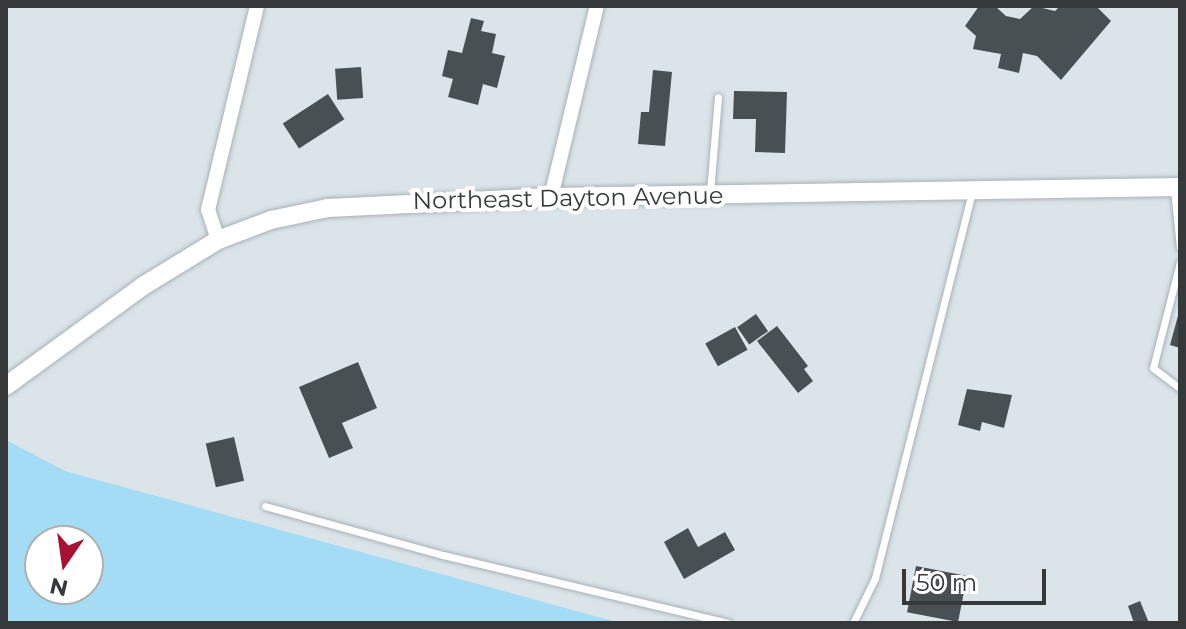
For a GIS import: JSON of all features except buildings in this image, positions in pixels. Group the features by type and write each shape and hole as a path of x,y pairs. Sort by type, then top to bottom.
{"street":[{"path":"218,240 208,210 257,6"},
{"path":"551,197 597,6"},
{"name":"Northeast Dayton Avenue","path":"6,386 143,286 218,240 271,220 328,208 551,197 1177,187"}],"lane":[{"path":"710,194 718,97"},
{"path":"1177,187 1180,248"},
{"path":"853,623 875,578 972,190"},
{"path":"1180,262 1153,368 1180,388"},
{"path":"265,506 443,555 728,623"}],"shaded area":[{"path":"6,440 65,471 620,623 6,623"}]}
